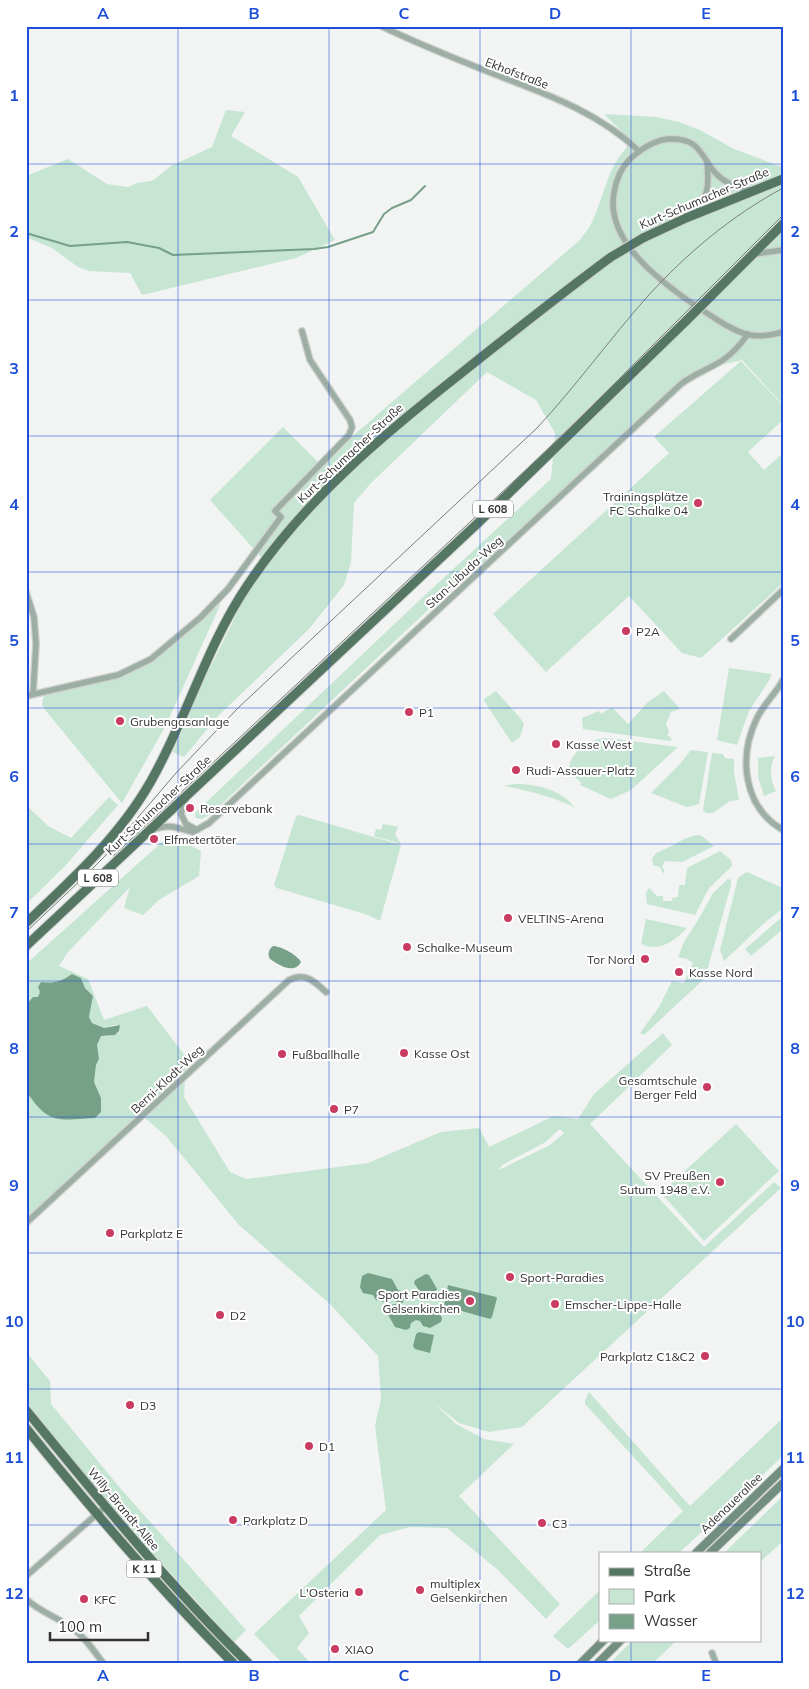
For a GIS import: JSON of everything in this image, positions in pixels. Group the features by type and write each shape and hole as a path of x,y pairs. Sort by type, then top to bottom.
{"main road":[{"name":"Kurt-Schumacher-Straße","path":"26,923 80,873 130,814 151,782 170,745 218,637 246,587 298,519 340,476 401,421 611,257 643,238 686,218 783,179"},
{"name":"Kurt-Schumacher-Straße","path":"26,946 478,523 783,224"},
{"name":"Willy-Brandt-Allee","path":"26,1410 105,1507 181,1593 248,1663"},
{"name":"Willy-Brandt-Allee","path":"26,1428 96,1515 160,1587 233,1663"},
{"name":"Adenauerallee","path":"697,1552 783,1469"},
{"name":"Adenauerallee","path":"711,1552 783,1483"},
{"path":"581,1663 602,1642"},
{"path":"598,1663 619,1642"}],"street":[{"name":"Ekhofstraße","path":"381,26 442,54 541,92 594,116 625,137 639,151"},
{"path":"754,190 746,190 722,180 713,170 702,151 681,139 667,139 653,143 639,151 626,163 619,174 612,200 613,214 619,230 628,245 645,264 665,283 715,319 748,334 768,335 783,332"},
{"path":"686,218 704,198 708,188 706,159"},
{"path":"752,255 783,250"},
{"name":"Kurt-Schumacher-Straße","path":"30,695 118,676 151,659 201,617 228,589 281,517 275,511 349,435 352,427 350,420 310,360 302,331"},
{"name":"Stan-Libuda-Weg","path":"198,830 209,823 681,384 695,374 722,361 730,355 748,334"},
{"path":"731,639 783,590"},
{"path":"26,592 34,617 36,644 30,695"},
{"path":"783,680 768,699 757,718 750,736 746,764 748,783 754,801 764,815 783,830"},
{"path":"187,794 181,814 186,824 198,830"},
{"path":"148,832 168,826 179,827 193,832 198,830"},
{"name":"Berni-Klodt-Weg","path":"26,1223 289,980 300,976 307,977 326,992"},
{"path":"26,1576 105,1507"},
{"path":"26,1599 35,1608 74,1629 82,1636 103,1663"},
{"path":"712,1653 716,1663"}],"green space":[{"path":"226,110 245,112 231,136 298,177 335,240 296,258 142,295 130,273 89,271 78,267 52,248 26,237 26,176 68,159 107,184 128,187 137,183 152,181 171,166 212,147"},
{"path":"604,114 657,117 679,122 700,130 734,149 779,166 783,165 783,405 742,360 712,367 690,376 471,578 456,585 445,594 211,814 202,819 196,818 195,814 197,811 424,596 551,479 555,433 536,400 487,372 370,484 354,503 351,562 344,585 309,629 218,716 184,757 173,752 202,684 246,595 268,565 210,500 283,427 322,466 355,434 580,240 591,224 607,181 617,161 632,142"},
{"name":"Trainingsplätze FC Schalke 04","path":"741,361 783,406 783,420 748,452 764,470 783,453 783,583 701,658 682,653 629,596 546,672 493,614 669,453 654,437"},
{"path":"221,603 166,725 122,803 46,711 42,704 43,698 46,694 113,679 178,640"},
{"path":"729,668 771,674 770,679 749,711 737,745 717,740"},
{"path":"496,691 524,724 520,737 512,743 484,701 484,699"},
{"path":"664,691 680,709 671,712 666,723 669,732 667,735 672,739 670,741 583,729 582,718 599,711 601,714 612,707 628,724 648,702"},
{"path":"605,738 678,747 631,790 611,799 580,785 581,782 569,773 570,762 577,752 590,742"},
{"path":"691,750 708,752 699,804 687,807 651,793 680,764"},
{"path":"712,753 723,754 725,758 734,759 734,772 739,800 730,801 713,813 706,813 703,810"},
{"path":"775,756 771,774 776,791 764,796 758,777 758,758"},
{"path":"514,784 548,789 563,796 575,808 540,794 503,786"},
{"path":"109,797 118,805 65,866 26,904 26,805 48,826 71,838"},
{"path":"299,815 401,845 380,921 368,915 277,888 274,885 296,816"},
{"path":"383,824 398,827 395,834 401,844 374,836 376,829 381,830"},
{"path":"170,835 201,851 199,876 159,900 143,915 124,908 130,887 68,952 59,966 88,979 104,1020 147,1006 186,1057 184,1097 230,1172 246,1179 368,1163 441,1132 479,1128 489,1147 554,1116 578,1119 594,1094 663,1033 672,1045 590,1124 704,1247 774,1182 781,1188 522,1427 489,1432 459,1423 435,1404 456,1424 484,1439 514,1444 459,1496 560,1604 546,1619 498,1570 447,1528 410,1527 380,1535 299,1616 309,1633 297,1648 310,1663 282,1663 254,1634 386,1510 375,1426 381,1399 378,1356 330,1304 239,1225 166,1136 139,1113 26,1219 26,1092 41,1110 95,1118 101,1098 94,1082 96,1065 99,1059 97,1045 101,1036 115,1035 119,1032 120,1025 104,1028 92,1023 89,1017 93,996 85,988 81,978 62,980 50,984 41,991 38,997 33,997 26,1005 26,964","holes":["560,1129 564,1133 550,1145 499,1170 502,1165 544,1143"]},
{"path":"698,835 714,846 682,862 665,861 662,866 665,873 663,873 660,867 653,865 652,859 656,853 687,838"},
{"path":"720,851 731,860 732,866 709,888 695,915 647,904 646,893 649,888 657,896 663,896 663,901 672,901 672,898 678,897 679,885 685,885 687,868"},
{"path":"747,872 783,888 783,908 724,961 720,950 738,878"},
{"path":"728,879 731,880 731,885 705,978 644,1035 640,1033 659,1007 672,981 684,983 693,963 678,957 684,942 713,893"},
{"path":"783,916 783,929 751,956 745,949"},
{"path":"646,919 687,928 666,944 654,947 648,946 641,944"},
{"name":"SV Preußen Sutum 1948 e.V.","path":"736,1124 779,1171 704,1241 661,1193"},
{"path":"26,1352 50,1381 51,1404 120,1488 246,1630 234,1642 111,1508 26,1401"},
{"path":"589,1392 690,1506 783,1418 783,1456 680,1552 641,1552 683,1511 585,1404"},
{"path":"783,1496 783,1541 762,1560 762,1552 725,1552"},
{"path":"599,1591 599,1621 568,1649 553,1636"},
{"path":"631,1642 675,1642 653,1663 610,1663"}],"water":[{"path":"273,946 288,951 301,962 294,968 286,968 278,964 269,957 270,949"},
{"path":"72,974 81,978 85,988 93,996 89,1017 92,1023 104,1028 120,1025 119,1031 115,1035 101,1036 97,1045 99,1059 96,1065 94,1082 101,1098 101,1112 95,1118 58,1119 48,1115 36,1105 26,1092 26,1005 33,997 38,997 40,992 38,987 41,982 50,983 58,981"},
{"path":"368,1273 392,1279 398,1290 402,1291 405,1297 402,1304 390,1299 385,1302 376,1300 373,1295 363,1293 360,1287 362,1276"},
{"path":"426,1274 429,1275 437,1289 424,1298 414,1283 415,1280"},
{"name":"Sport Paradies Gelsenkirchen","path":"448,1285 496,1297 492,1317 490,1319 444,1306"},
{"path":"394,1304 422,1312 430,1307 437,1309 442,1318 441,1322 430,1328 423,1326 420,1321 416,1320 406,1330 395,1327 387,1313 389,1306"},
{"path":"419,1332 434,1335 430,1353 415,1349 413,1346 416,1334"}],"waterway":[{"path":"26,233 70,246 127,242 159,248 173,255 314,249 328,247 373,232 384,214 392,208 411,200 425,186"}],"tram line":[{"path":"26,932 105,856 176,773 238,708 537,428 647,297 677,266 727,223 783,188"},
{"path":"113,856 561,437 783,215"}],"place":[{"name":"Trainingsplätze FC Schalke 04","path":"698,503"},
{"name":"P2A","path":"626,631"},
{"name":"P1","path":"409,712"},
{"name":"Grubengasanlage","path":"120,721"},
{"name":"Kasse West","path":"556,744"},
{"name":"Rudi-Assauer-Platz","path":"516,770"},
{"name":"Reservebank","path":"190,808"},
{"name":"Elfmetertöter","path":"154,839"},
{"name":"VELTINS-Arena","path":"508,918"},
{"name":"Schalke-Museum","path":"407,947"},
{"name":"Tor Nord","path":"645,959"},
{"name":"Kasse Nord","path":"679,972"},
{"name":"Kasse Ost","path":"404,1053"},
{"name":"Fußballhalle","path":"282,1054"},
{"name":"Gesamtschule Berger Feld","path":"707,1087"},
{"name":"P7","path":"334,1109"},
{"name":"SV Preußen Sutum 1948 e.V.","path":"720,1182"},
{"name":"Parkplatz E","path":"110,1233"},
{"name":"Sport-Paradies","path":"510,1277"},
{"name":"Sport Paradies Gelsenkirchen","path":"470,1301"},
{"name":"Emscher-Lippe-Halle","path":"555,1304"},
{"name":"D2","path":"220,1315"},
{"name":"Parkplatz C1&C2","path":"705,1356"},
{"name":"D3","path":"130,1405"},
{"name":"D1","path":"309,1446"},
{"name":"Parkplatz D","path":"233,1520"},
{"name":"C3","path":"542,1523"},
{"name":"multiplex Gelsenkirchen","path":"420,1590"},
{"name":"L'Osteria","path":"359,1592"},
{"name":"KFC","path":"84,1599"},
{"name":"XIAO","path":"335,1649"}]}
